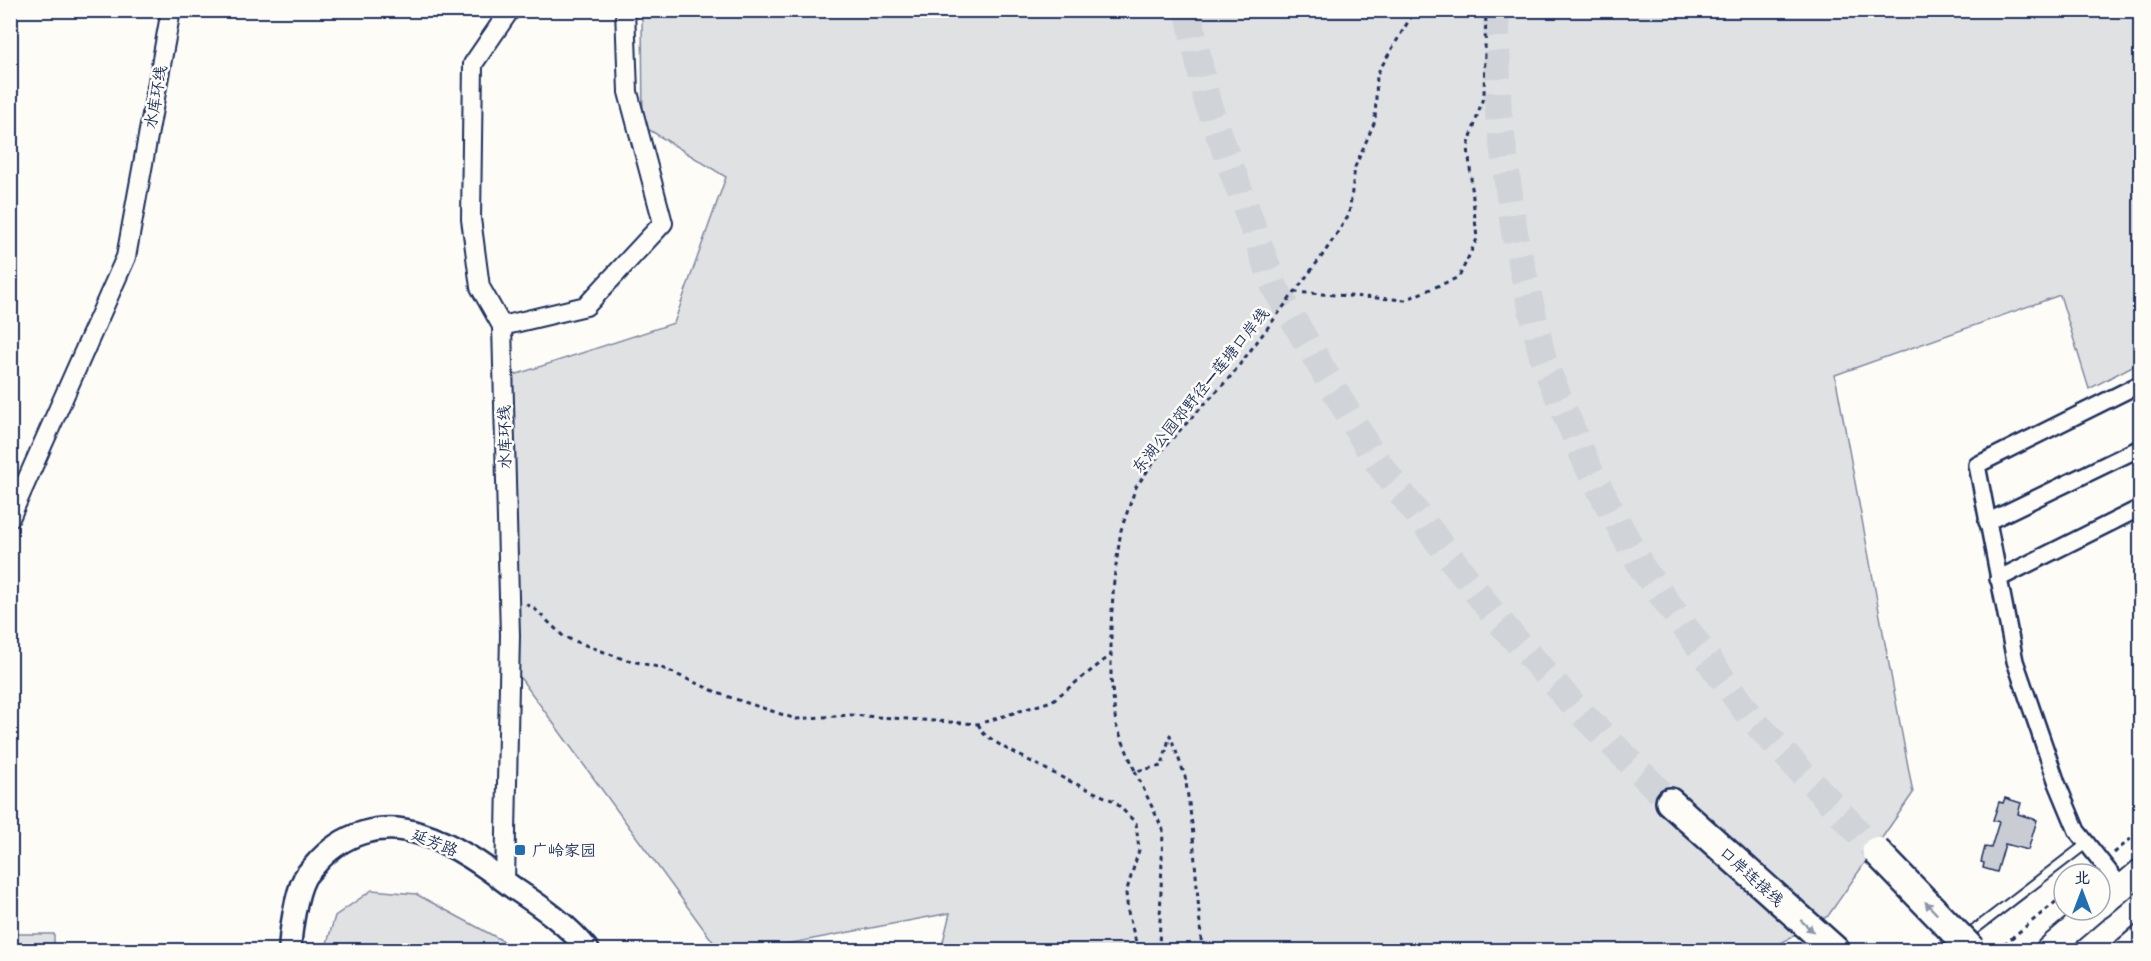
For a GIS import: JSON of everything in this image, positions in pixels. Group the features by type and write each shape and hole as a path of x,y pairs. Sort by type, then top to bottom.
{"highway":[{"name":"口岸连接线","path":"1670,802 1834,951"},
{"path":"1876,851 1972,951"},
{"path":"2112,896 2140,872"},
{"path":"2048,951 2081,922"},
{"path":"2126,951 2140,938"}],"main road":[{"name":"延芳路","path":"290,951 296,908 304,879 328,850 356,834 393,828 422,834 453,848 556,917 588,951"}],"street":[{"name":"水库环线","path":"10,518 126,257 171,10"},
{"name":"水库环线","path":"505,882 508,595 502,326 480,287 471,219 473,64 510,10"},
{"path":"502,326 586,306 663,223 628,92 625,10"},
{"path":"2122,888 2077,831 2057,783 2015,661 1977,465 2140,384"},
{"path":"1987,522 2140,448"},
{"path":"1998,579 2140,508"}],"lane":[{"path":"1948,951 2086,844"}],"path":[{"name":"东湖公园郊野径—莲塘口岸线","path":"1159,951 1163,830 1116,725 1111,678 1114,579 1121,530 1136,487 1166,445 1231,376 1322,256 1349,215 1355,168 1375,121 1377,74 1415,10"},
{"path":"1294,292 1405,300 1458,277 1477,239 1468,147 1484,94 1486,10"},
{"path":"508,595 536,610 564,637 623,659 662,668 723,695 796,719 849,715 978,724 1052,702 1111,655"},
{"path":"978,724 984,734 1003,747 1114,801 1136,823 1139,850 1126,893 1128,912 1138,951"},
{"path":"1135,771 1162,766 1170,735 1185,776 1192,824 1202,951"},
{"path":"2112,856 2140,831"},
{"path":"1997,951 2052,905"}],"shaded area":[{"path":"642,11 2140,11 2140,362 2089,389 2060,295 1835,375 1913,793 1828,916 1769,950 941,950 950,913 755,950 719,950 516,672 511,376 674,323 726,177 643,126"},
{"path":"372,890 416,894 503,941 514,950 325,950 335,916"},
{"path":"11,934 54,934 54,950 11,950"}],"building":[{"path":"2005,798 2021,803 2018,814 2037,820 2028,850 2005,844 1997,872 1983,868 1984,863 1981,862 1985,847 1991,848 1999,822 1993,820 1999,802 2003,803"}],"tunnel":[{"path":"1188,10 1207,101 1275,288 1373,456 1498,620 1578,710 1670,802"},
{"path":"1496,10 1498,110 1515,236 1544,363 1588,467 1642,568 1751,718 1876,851"}],"place":[{"name":"广岭家园","path":"520,850"}]}
